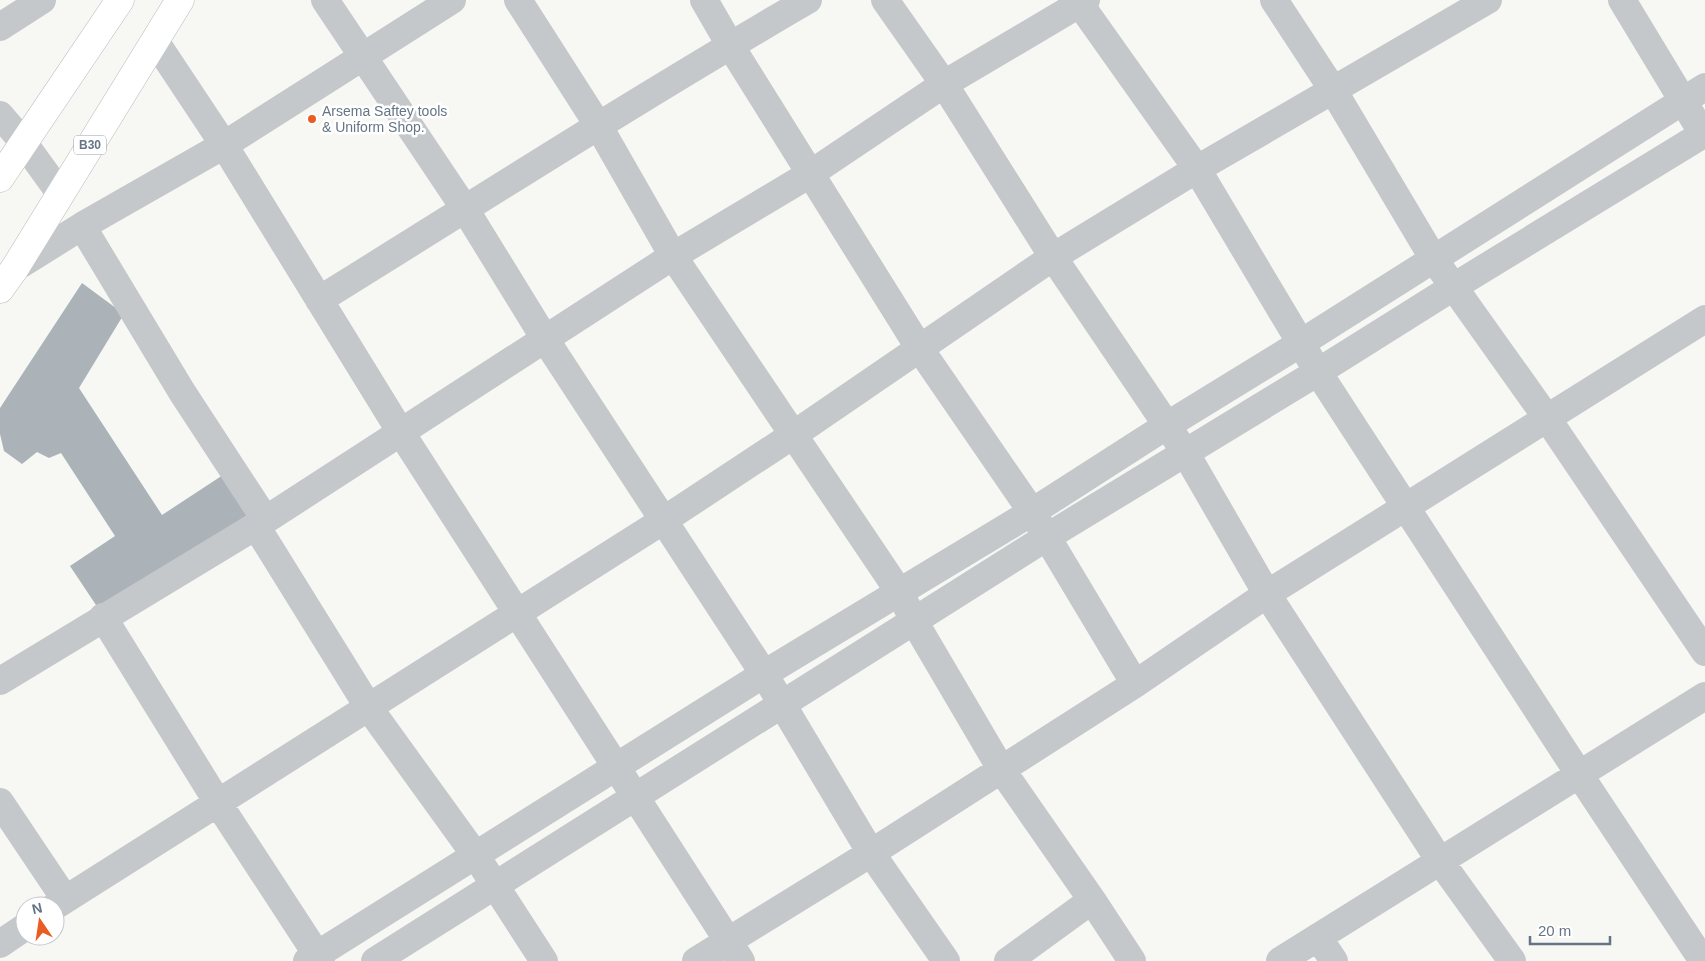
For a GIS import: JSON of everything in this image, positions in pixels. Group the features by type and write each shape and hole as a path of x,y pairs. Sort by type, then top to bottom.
{"highway":[{"path":"0,178 120,0"},
{"name":"B30","path":"8,279 180,0"}],"street":[{"path":"0,27 42,0"},
{"path":"325,0 465,209 545,340 764,674 871,853 946,961"},
{"path":"8,279 82,226 224,145 452,0"},
{"path":"518,0 598,126 673,256 900,593 914,621 1001,769 1132,961"},
{"path":"704,0 730,45 920,349 1032,512 1135,684"},
{"path":"319,300 730,45 808,0"},
{"path":"885,0 944,84 1053,257 1185,452 1267,594 1440,861 1512,961"},
{"path":"1274,0 1333,90 1434,258 1547,418 1705,652"},
{"path":"65,900 664,520 793,435 1053,257 1196,169 1488,0"},
{"path":"375,961 1047,537 1704,135 1694,94 1622,0"},
{"path":"0,681 260,522 673,256 810,174 944,84 1081,1 1196,169 1318,372 1703,961"},
{"path":"155,41 224,145 400,431 735,950"},
{"path":"104,618 315,959 616,766 1032,512 1694,94"},
{"path":"0,115 23,142 60,193"},
{"path":"82,226 260,522 369,708 476,856 544,961"},
{"path":"696,961 735,950 871,853 1135,684 1267,594 1705,319"},
{"path":"1280,961 1705,696"},
{"path":"0,802 56,896"},
{"path":"1008,961 1092,900"},
{"path":"0,944 15,934"},
{"path":"1318,937 1334,961"}],"building":[{"path":"82,283 124,314 79,388 162,515 223,475 249,514 100,611 70,566 115,536 61,453 49,458 37,452 22,464 4,451 0,434 0,408"}],"place":[{"name":"Arsema Saftey tools & Uniform Shop.","path":"312,119"}]}
